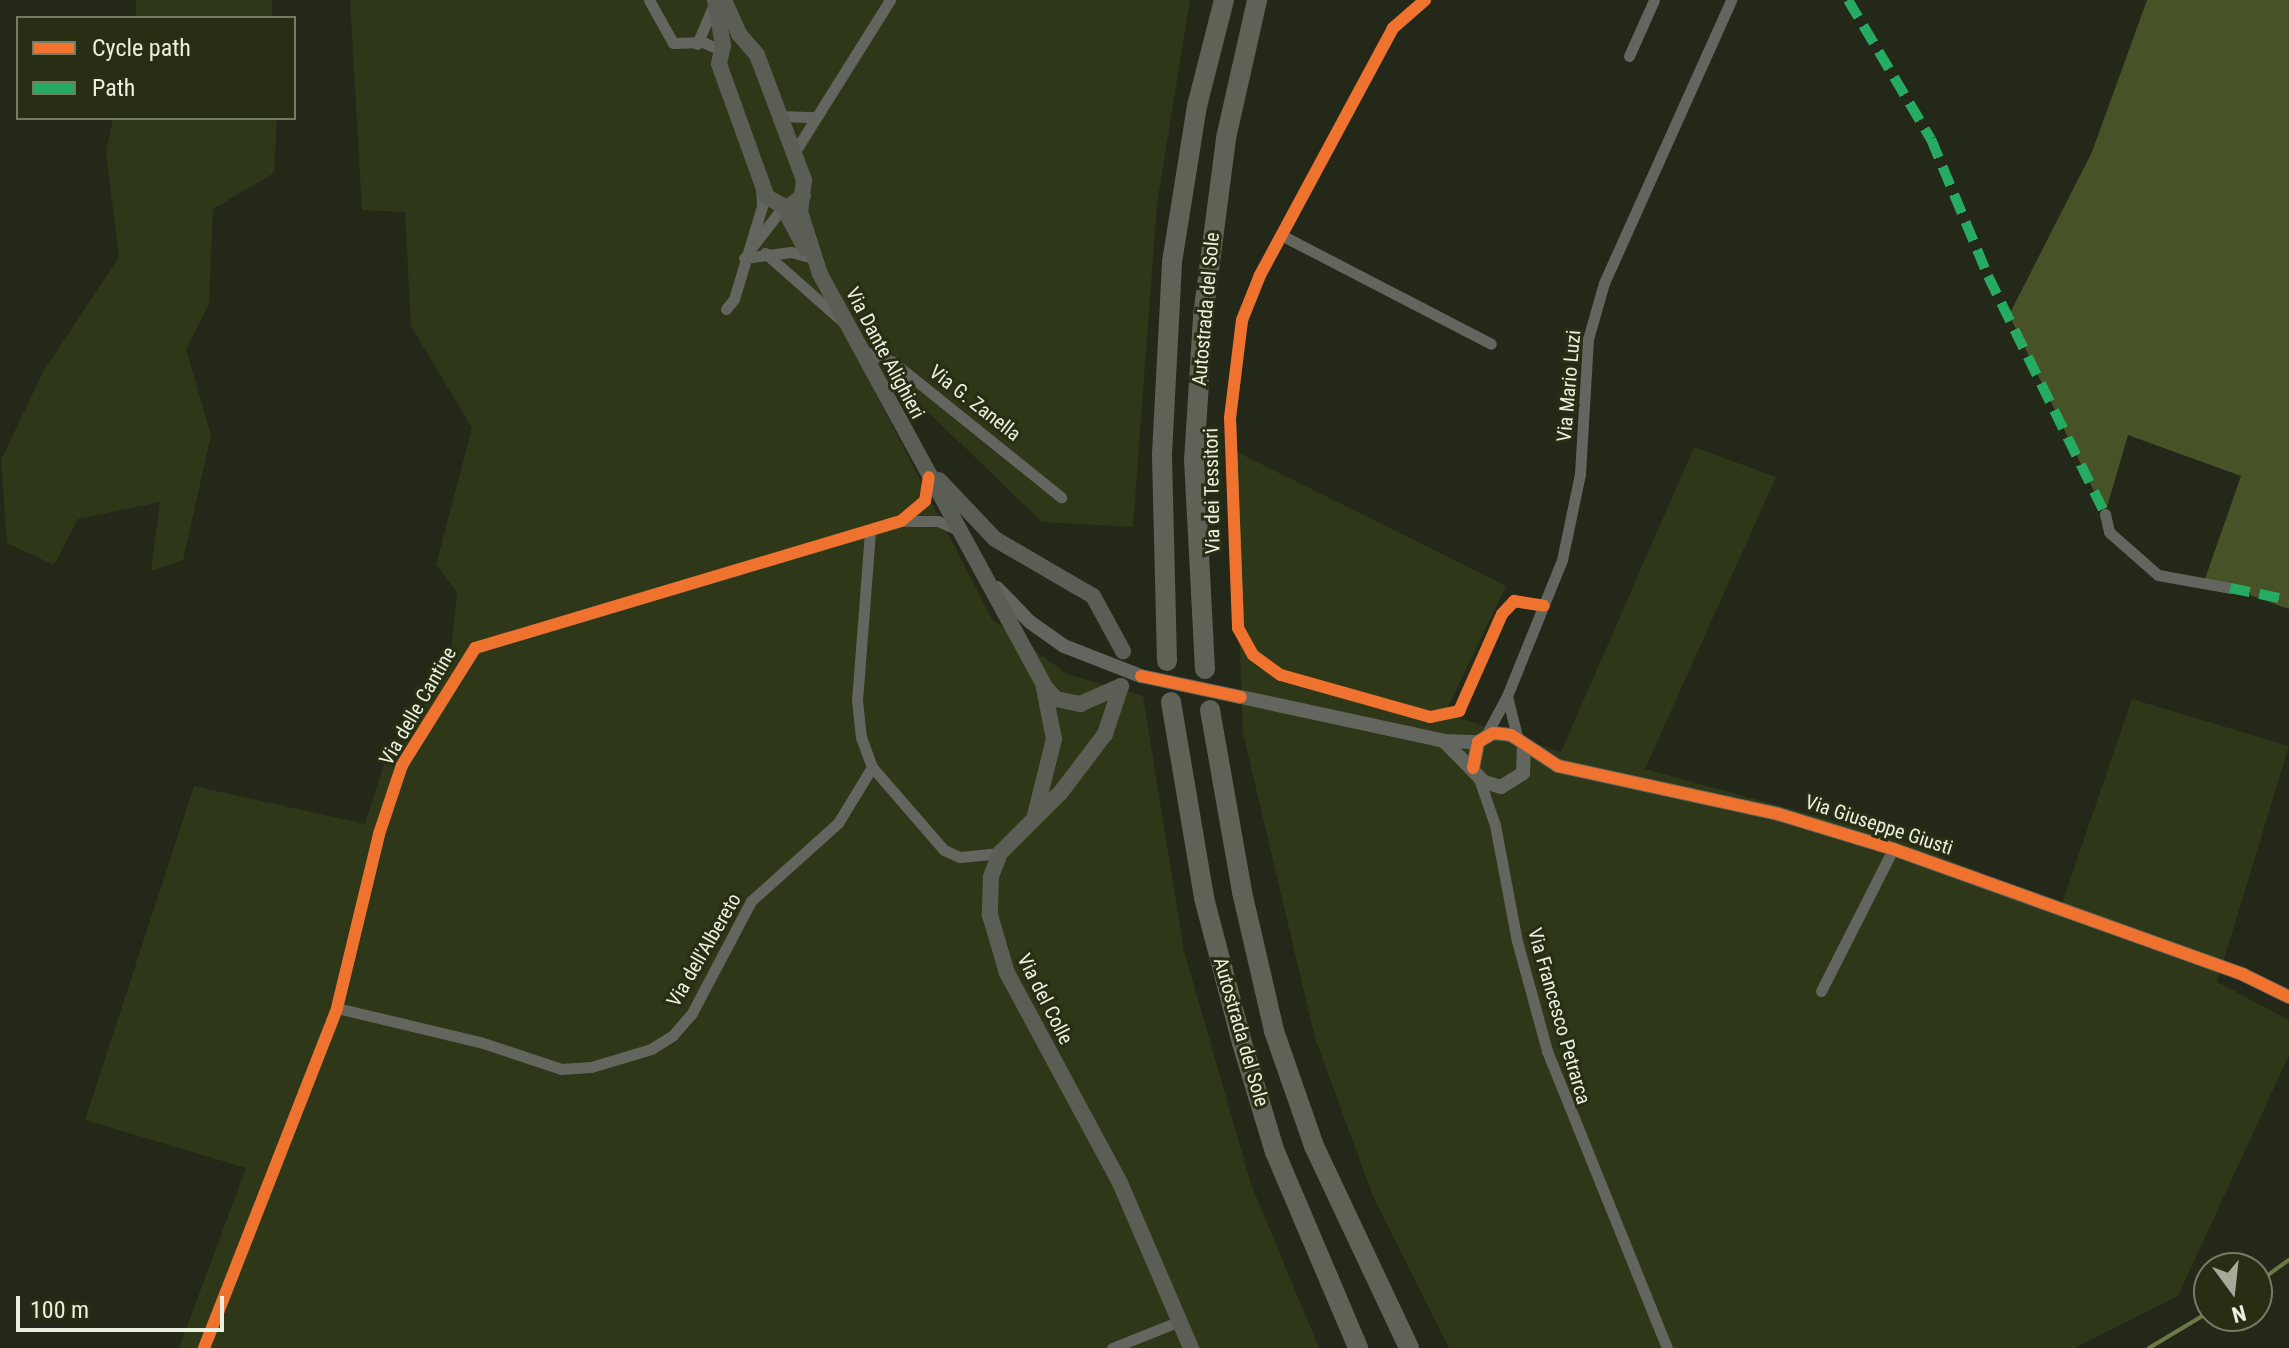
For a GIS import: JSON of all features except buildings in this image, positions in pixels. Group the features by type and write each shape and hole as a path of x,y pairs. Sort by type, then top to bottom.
{"highway":[{"name":"Autostrada del Sole","path":"1167,661 1162,454 1172,262 1197,106 1224,0"},
{"name":"Autostrada del Sole","path":"1205,669 1194,461 1203,316 1226,138 1257,0"},
{"name":"Autostrada del Sole","path":"1171,702 1204,898 1242,1043 1275,1152 1358,1348"},
{"name":"Autostrada del Sole","path":"1210,710 1242,892 1274,1031 1314,1146 1409,1348"}],"main road":[{"name":"Via Dante Alighieri","path":"715,0 722,51 719,64 757,173 770,201 783,207 814,261 920,460 962,520 964,538 977,562"},
{"name":"Via Dante Alighieri","path":"724,0 753,51 804,180 800,212 814,261"},
{"path":"722,51 736,43 753,51"},
{"path":"783,207 803,196"},
{"path":"934,478 995,539 1093,596 1113,625 1123,651"},
{"path":"977,562 1043,683 1054,739 1035,815"},
{"path":"1000,853 1061,792 1105,734 1121,686 1094,702 1067,704 1043,683"},
{"name":"Via del Colle","path":"1000,853 989,894 995,940 1007,973 1120,1183 1191,1348"}],"street":[{"path":"649,0 666,38 679,45 697,44 722,51"},
{"path":"697,44 715,0"},
{"path":"794,153 890,0"},
{"name":"Via dei Tessitori","path":"1425,0 1393,28 1242,320 1232,377 1234,590 1238,628 1246,647 1281,675 1430,717 1459,711 1502,614 1514,601 1544,606"},
{"path":"1629,56 1654,0"},
{"name":"Via Mario Luzi","path":"1482,740 1507,696 1544,606 1573,518 1588,339 1604,283 1731,0"},
{"path":"781,116 815,117"},
{"path":"726,309 734,299 762,206 757,173"},
{"path":"744,258 783,207"},
{"path":"1283,236 1491,344"},
{"path":"744,258 765,253 814,261"},
{"path":"765,253 845,323"},
{"name":"Via G. Zanella","path":"859,350 893,362 1061,497"},
{"name":"Via delle Cantine","path":"901,521 925,501 934,478"},
{"path":"2105,514 2109,532 2158,575 2230,588"},
{"name":"Via delle Cantine","path":"204,1348 337,1008 379,834 402,765 475,648 729,569 901,521 938,521 964,538"},
{"path":"870,532 857,700 861,737 872,767 944,850 960,857 1000,853"},
{"name":"Via Dante Alighieri","path":"977,562 1005,599 1053,638 1141,676"},
{"name":"Via Giuseppe Giusti","path":"1141,676 1444,741 1482,740 1502,732 1558,766 1778,814 1893,849 2244,975 2289,997"},
{"path":"1507,696 1521,743 1523,773"},
{"path":"1475,772 1482,740"},
{"path":"1444,741 1475,772"},
{"name":"Via Giuseppe Giusti","path":"1475,772 1501,787 1523,773 1558,766"},
{"name":"Via dell'Albereto","path":"337,1008 480,1042 561,1069 591,1067 651,1049 673,1035 692,1013 751,901 838,823 872,767"},
{"name":"Via Francesco Petrarca","path":"1475,772 1495,825 1517,941 1547,1051 1667,1348"},
{"path":"1821,991 1893,849"},
{"path":"1112,1348 1180,1321"}],"shaded area":[{"path":"136,0 272,0 272,16 136,16"},
{"path":"350,0 1190,0 1157,204 1133,527 1042,522 901,386 878,398 992,619 1067,674 1143,696 1184,951 1251,1184 1319,1348 179,1348 246,1168 85,1120 194,786 365,824 385,761 450,659 457,592 436,565 472,428 411,326 405,212 362,210"},
{"path":"2147,0 2289,0 2289,609 2205,579 2241,476 2128,435 2105,514 2009,315 2092,152"},
{"path":"113,120 277,120 274,173 213,209 209,304 186,349 211,435 183,560 151,571 160,502 78,519 54,565 7,543 1,460 43,372 119,257 106,153"},
{"path":"1694,447 1776,477 1645,769 1897,838 2061,906 2132,699 2289,746 2217,982 2289,1020 2289,1055 2198,1252 2193,1252 2193,1263 2178,1296 2075,1348 1449,1348 1373,1196 1315,1038 1243,733 1233,450 1506,586 1445,713 1561,752"}],"waterway":[{"path":"2273,1272 2289,1260"},
{"path":"2149,1348 2193,1322"}],"marked path":[{"path":"1848,0 1931,139 1988,276 2105,514"},
{"path":"2230,588 2289,600"}],"cycle path":[{"path":"1425,0 1393,28 1260,275 1242,320 1230,418 1238,628 1253,655 1281,675 1430,717 1459,711 1502,614 1514,601 1544,606"},
{"path":"204,1348 337,1008 379,834 402,765 475,648 901,521 925,501 929,477"},
{"path":"1141,676 1241,697"},
{"path":"1473,768 1478,742 1493,733 1511,735 1558,766 1778,814 1893,849 2244,975 2289,997"}]}
